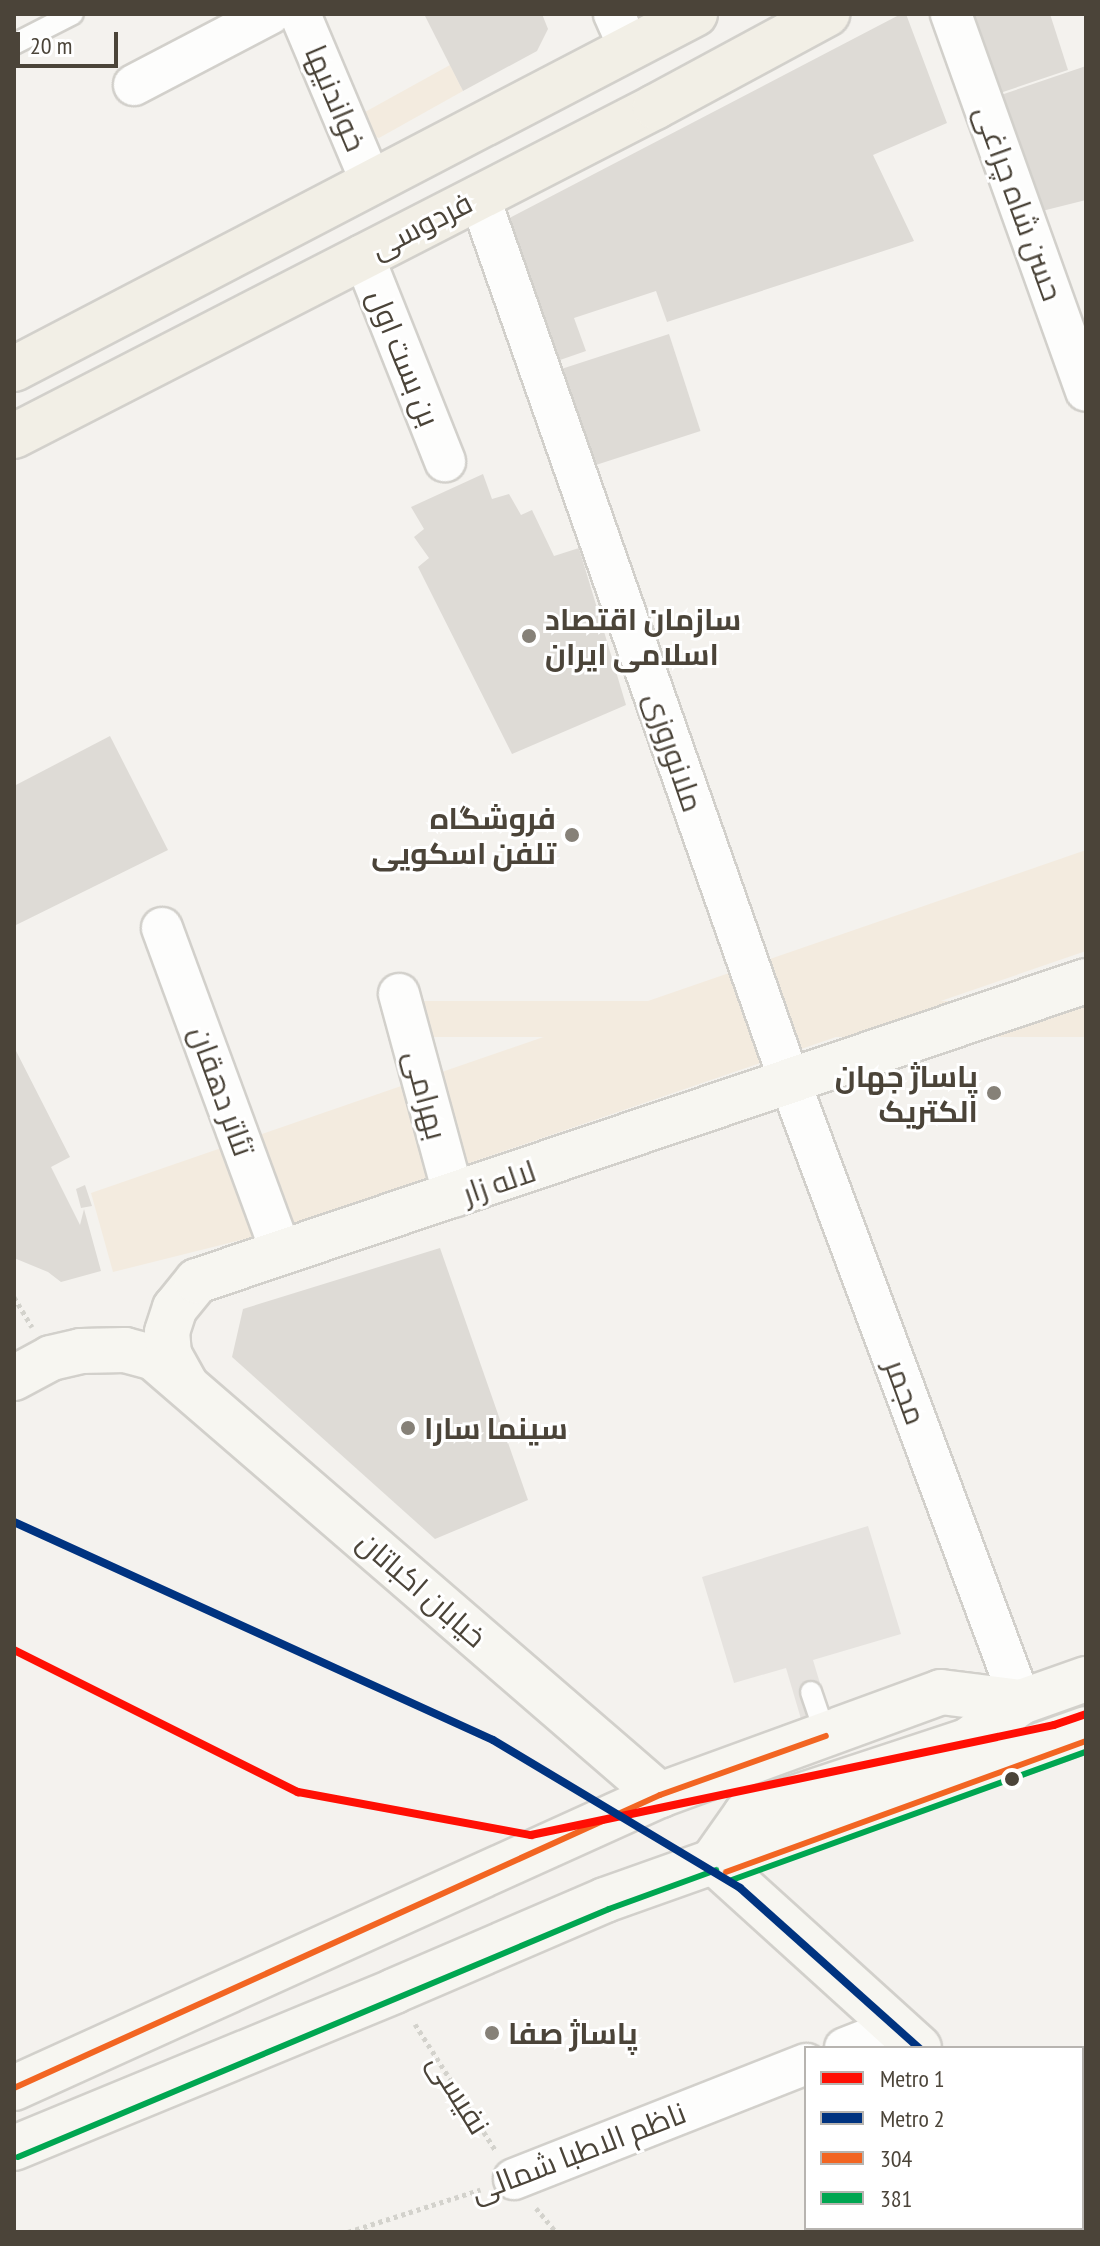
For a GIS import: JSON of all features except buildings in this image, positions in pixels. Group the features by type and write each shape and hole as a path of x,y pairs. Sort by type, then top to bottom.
{"main road":[{"name":"فردوسی","path":"14,369 371,182 622,31 695,14"},
{"name":"فردوسی","path":"14,436 655,107 827,14"},
{"path":"622,31 655,107"},
{"name":"لاله زار","path":"185,1383 169,1354 167,1332 175,1308 197,1281 454,1197 1086,981"},
{"path":"14,1378 51,1358 81,1351 125,1350 154,1358 185,1383"},
{"name":"خیابان اکباتان","path":"185,1383 660,1795"},
{"path":"720,1866 746,1814 967,1741 1021,1702 1086,1679"},
{"path":"14,2088 660,1795 941,1692 1021,1702"},
{"path":"14,2148 605,1900 720,1866 1086,1729"},
{"path":"720,1866 908,2038"}],"street":[{"path":"134,85 270,14"},
{"name":"خواندنیها","path":"300,14 371,182"},
{"name":"حسن شاه چراغی","path":"951,14 1086,391"},
{"name":"ملانوروزی","path":"479,196 790,1082"},
{"name":"بن بست اول","path":"363,255 445,461"},
{"name":"تئاتر دهقان","path":"162,928 282,1254"},
{"name":"بهرامی","path":"399,994 454,1197"},
{"name":"مجمر","path":"790,1082 1021,1702"},
{"path":"858,2046 908,2038"},
{"name":"ناظم الاطبا شمالی","path":"514,2179 804,2065"}],"lane":[{"path":"14,44 73,14"},
{"path":"811,1692 826,1736"},
{"path":"720,1866 1086,1741"}],"path":[{"name":"نفیسی","path":"394,1991 514,2179 556,2232"},
{"name":"ناظم الاطبا شمالی","path":"348,2232 514,2179"}],"shaded area":[{"path":"450,65 463,91 379,138 373,136 365,112"},
{"path":"1086,850 1086,951 257,1236 113,1272 91,1193"},
{"path":"404,1001 1086,1001 1086,1037 404,1037"},
{"path":"868,1526 901,1634 813,1660 828,1710 801,1719 786,1668 734,1683 702,1577"}],"metro line":[{"name":"2","path":"14,1522 493,1740 740,1888 917,2046"},
{"name":"1","path":"14,1650 298,1792 531,1835 1054,1725 1086,1714"}],"transit line":[{"name":"304","path":"14,2088 660,1795 826,1736"},
{"name":"304","path":"726,1872 1086,1741"},
{"name":"381","path":"729,1881 1086,1752"},
{"name":"381","path":"18,2157 609,1909 716,1870"}],"place":[{"name":"سازمان اقتصاد اسلامی ایران","path":"529,636"},
{"name":"فروشگاه تلفن اسکویی","path":"572,835"},
{"name":"پاساژ جهان الکتریک","path":"994,1093"},
{"name":"سینما سارا","path":"408,1428"},
{"name":"پاساژ صفا","path":"492,2033"}]}
